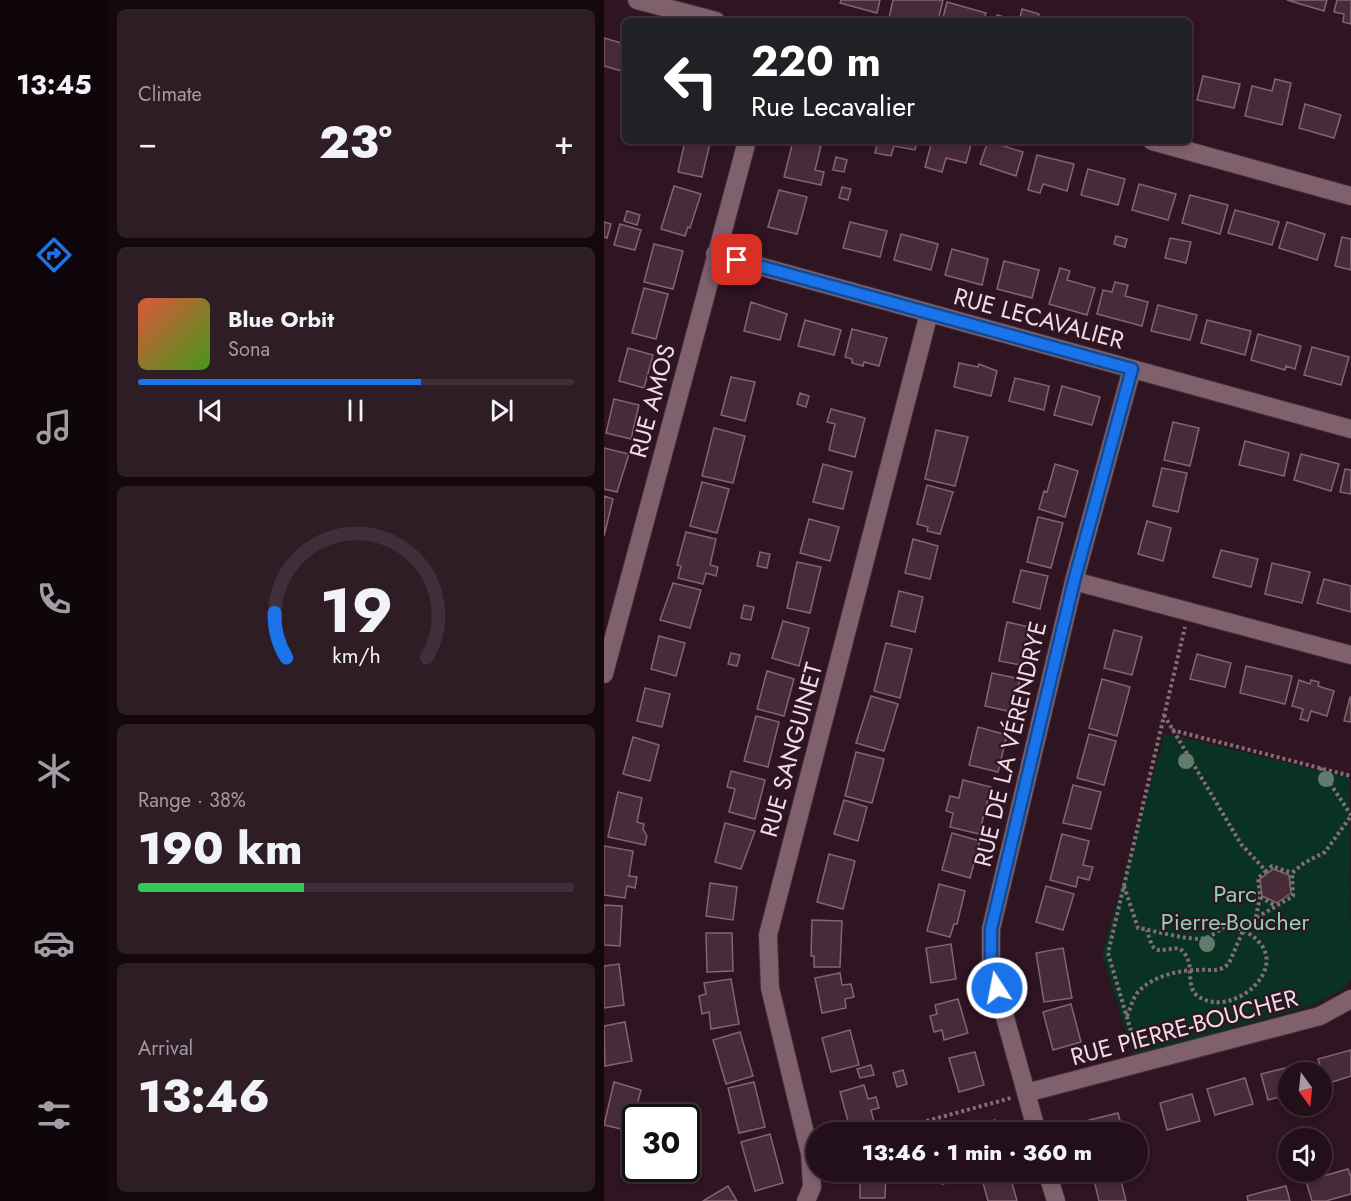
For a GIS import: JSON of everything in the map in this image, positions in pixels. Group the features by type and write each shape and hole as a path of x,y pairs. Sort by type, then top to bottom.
{"street":[{"path":"637,0 705,18"},
{"name":"RUE AMOS","path":"604,674 746,144"},
{"path":"1164,144 1351,196"},
{"name":"RUE LECAVALIER","path":"715,254 1351,429"},
{"name":"RUE SANGUINET","path":"806,1201 812,1188 810,1154 770,988 768,935 929,313"},
{"name":"RUE DE LA VÉRENDRYE","path":"1034,1122 991,967 991,929 1074,581 1132,369"},
{"path":"1074,581 1351,655"},
{"name":"RUE PIERRE-BOUCHER","path":"1026,1093 1320,1016 1351,999"},
{"path":"1050,1182 1056,1201"}],"path":[{"path":"1141,1063 1108,953 1188,612"},
{"path":"1164,714 1241,844 1266,871"},
{"path":"1172,730 1351,776"},
{"path":"1291,873 1325,852 1351,816 1320,768"},
{"path":"1256,918 1260,897 1258,878 1272,866 1291,873"},
{"path":"1127,1016 1140,990 1160,977 1190,970 1225,968 1246,924 1293,896 1291,873"},
{"path":"1124,885 1138,928 1198,939 1205,938 1230,924 1258,940 1262,945 1266,960 1262,975 1241,997 1226,1002 1199,997 1191,988 1189,961 1186,953 1179,948 1160,952 1156,950 1150,944 1147,930"},
{"path":"1260,897 1276,906"},
{"path":"922,1122 1026,1093"}],"green space":[{"name":"Parc Pierre-Boucher","path":"1165,733 1350,778 1351,980 1340,991 1310,1006 1134,1057 1102,954"}],"building":[{"path":"841,0 880,0 877,13 840,3"},
{"path":"893,0 943,0 939,18 889,18"},
{"path":"1287,0 1327,0 1324,11"},
{"path":"1337,0 1351,0 1351,24 1343,22 1344,14 1334,12"},
{"path":"947,2 986,13 984,18 943,18"},
{"path":"1022,9 1039,14 1038,18 1020,18"},
{"path":"604,38 622,43 622,71 604,66"},
{"path":"1203,76 1240,84 1234,108 1197,100"},
{"path":"1275,79 1291,83 1282,125 1245,116 1252,86 1272,91"},
{"path":"1305,104 1341,115 1334,138 1299,128"},
{"path":"684,144 710,144 702,177 678,172"},
{"path":"792,144 821,146 815,170 824,172 821,185 784,177"},
{"path":"877,144 916,144 915,150 894,146 891,156 875,153"},
{"path":"931,144 971,144 966,163 946,158 942,172 925,167"},
{"path":"987,144 998,144 1023,152 1016,176 980,164"},
{"path":"1037,155 1074,164 1067,191 1043,184 1040,193 1028,190"},
{"path":"836,157 847,160 844,172 833,170"},
{"path":"1088,169 1125,179 1118,205 1081,195"},
{"path":"1139,184 1176,194 1168,220 1132,210"},
{"path":"674,186 701,194 690,228 688,227 685,236 661,229"},
{"path":"842,187 851,189 848,200 839,198"},
{"path":"779,190 807,197 797,234 768,227"},
{"path":"1190,195 1228,205 1220,234 1182,223"},
{"path":"1235,210 1279,222 1272,245 1228,233"},
{"path":"627,211 640,215 637,225 624,221"},
{"path":"604,222 611,224 607,238 604,237"},
{"path":"850,222 887,231 880,257 843,248"},
{"path":"1287,222 1325,234 1317,260 1279,248"},
{"path":"620,224 641,230 635,250 614,245"},
{"path":"901,234 938,244 931,270 894,260"},
{"path":"1116,236 1127,239 1125,247 1114,244"},
{"path":"1342,237 1351,239 1351,270 1335,266"},
{"path":"1170,238 1191,242 1186,263 1165,258"},
{"path":"654,244 683,251 673,289 644,282"},
{"path":"952,249 988,259 982,285 945,275"},
{"path":"1004,261 1039,270 1032,298 997,289"},
{"path":"1060,268 1070,271 1067,280 1095,288 1087,315 1049,304"},
{"path":"1115,282 1128,285 1125,296 1148,302 1142,326 1097,314 1103,290 1112,292"},
{"path":"644,288 668,294 656,339 632,333"},
{"path":"751,302 787,314 780,340 744,331"},
{"path":"1158,305 1197,315 1190,340 1151,331"},
{"path":"805,320 841,330 834,355 798,346"},
{"path":"1207,320 1251,331 1245,355 1201,343"},
{"path":"852,329 887,338 879,366 864,362 863,366 852,363 852,359 845,357"},
{"path":"1258,334 1301,346 1295,369 1286,366 1285,370 1251,360"},
{"path":"1312,347 1349,357 1341,385 1304,375"},
{"path":"628,348 653,355 644,388 619,381"},
{"path":"959,363 978,367 979,364 997,371 991,396 954,387"},
{"path":"731,377 755,382 745,421 721,415"},
{"path":"1015,378 1049,386 1044,410 1009,401"},
{"path":"1062,386 1100,397 1092,425 1054,415"},
{"path":"800,393 809,396 806,407 797,404"},
{"path":"614,399 639,405 631,439 606,433"},
{"path":"831,409 865,418 855,457 829,450 835,424 827,422"},
{"path":"1173,422 1199,428 1190,466 1164,460"},
{"path":"714,428 745,436 733,483 702,476"},
{"path":"936,430 968,437 955,486 925,479"},
{"path":"1245,441 1289,453 1284,476 1239,465"},
{"path":"604,448 629,454 617,492 604,489"},
{"path":"1301,454 1339,464 1331,491 1294,480"},
{"path":"823,464 852,472 843,509 813,502"},
{"path":"1055,464 1078,471 1065,517 1039,509 1044,491 1047,492"},
{"path":"1162,468 1187,473 1178,512 1153,506"},
{"path":"1345,469 1351,470 1351,494 1340,492"},
{"path":"702,482 729,489 717,533 690,526"},
{"path":"927,485 953,492 940,534 927,531 928,527 917,524"},
{"path":"604,496 613,499 604,536"},
{"path":"1038,517 1063,523 1051,568 1027,562"},
{"path":"809,519 839,527 830,561 800,553"},
{"path":"1147,521 1171,528 1163,561 1138,554"},
{"path":"686,532 716,539 710,565 718,567 716,576 706,573 703,584 678,578 681,566 677,565"},
{"path":"913,539 938,546 930,579 905,573"},
{"path":"1221,550 1258,559 1251,587 1213,577"},
{"path":"760,552 770,554 767,568 757,566"},
{"path":"797,562 821,567 810,613 787,608"},
{"path":"1272,563 1310,572 1302,603 1265,594"},
{"path":"1021,570 1048,576 1040,609 1013,602"},
{"path":"1324,579 1351,586 1351,612 1317,603"},
{"path":"673,583 701,590 690,628 660,620"},
{"path":"899,591 923,597 915,632 891,626"},
{"path":"744,605 754,607 751,620 741,618"},
{"path":"783,621 809,628 799,666 772,658"},
{"path":"1007,622 1034,628 1027,666 999,661"},
{"path":"1114,630 1142,637 1132,675 1104,668"},
{"path":"659,636 685,643 676,676 651,669"},
{"path":"886,643 912,649 900,698 874,691"},
{"path":"731,653 740,655 737,666 728,664"},
{"path":"1197,654 1231,663 1225,687 1190,679"},
{"path":"1246,666 1292,676 1285,704 1240,693"},
{"path":"767,671 794,679 784,716 757,709"},
{"path":"992,673 1020,679 1012,712 985,706"},
{"path":"1102,679 1130,687 1117,736 1089,728"},
{"path":"1299,680 1310,684 1311,680 1319,682 1318,686 1334,691 1327,716 1311,711 1308,721 1300,719 1303,709 1292,706"},
{"path":"645,688 670,694 662,727 637,721"},
{"path":"871,696 898,704 884,751 856,743"},
{"path":"1351,697 1351,722 1344,721"},
{"path":"756,716 779,722 768,767 744,761"},
{"path":"978,727 1007,735 998,772 969,765"},
{"path":"1089,734 1116,741 1104,785 1077,778"},
{"path":"633,737 659,745 650,781 623,774"},
{"path":"856,752 884,759 872,803 845,796"},
{"path":"731,771 765,780 755,819 729,812 735,789 727,787"},
{"path":"963,780 991,787 979,834 950,827 953,813 946,811 950,796 959,798"},
{"path":"1073,785 1101,792 1091,829 1063,823"},
{"path":"618,792 642,798 637,822 644,824 643,829 647,836 645,845 608,837"},
{"path":"844,800 867,807 858,841 834,834"},
{"path":"725,823 755,831 741,869 715,862"},
{"path":"952,833 980,841 970,878 942,870"},
{"path":"1062,834 1089,841 1083,865 1093,867 1089,880 1078,877 1076,887 1050,880"},
{"path":"604,846 633,851 629,876 637,877 635,888 627,886 625,898 604,895"},
{"path":"829,854 855,861 843,909 817,902"},
{"path":"1273,869 1289,875 1291,893 1277,903 1262,896 1260,879"},
{"path":"710,883 737,887 733,920 706,916"},
{"path":"939,884 965,891 957,924 954,924 950,937 927,931"},
{"path":"1046,886 1074,894 1063,930 1036,922"},
{"path":"604,905 622,906 620,946 604,945"},
{"path":"812,920 842,921 840,967 814,967 814,956 811,956"},
{"path":"706,933 732,933 733,971 707,972"},
{"path":"951,944 956,979 931,983 926,948"},
{"path":"1063,948 1072,998 1044,1002 1036,953"},
{"path":"619,964 624,1005 604,1008 604,966"},
{"path":"840,973 842,985 851,984 854,997 845,999 846,1008 822,1013 815,978"},
{"path":"731,979 739,1024 711,1029 709,1012 702,1014 699,996 706,994 704,983"},
{"path":"958,999 968,1033 944,1040 942,1030 934,1032 930,1016 937,1014 935,1005"},
{"path":"1071,1004 1081,1042 1053,1050 1043,1012"},
{"path":"625,1022 632,1061 605,1066 604,1026"},
{"path":"850,1030 859,1065 831,1072 822,1038"},
{"path":"740,1032 753,1076 726,1084 713,1040"},
{"path":"1351,1050 1351,1076 1332,1082 1332,1062 1319,1062 1318,1059"},
{"path":"975,1052 984,1085 959,1092 949,1058"},
{"path":"871,1065 874,1075 860,1078 857,1069"},
{"path":"903,1070 907,1084 897,1087 893,1073"},
{"path":"1278,1070 1278,1098 1268,1100 1261,1074"},
{"path":"1245,1078 1253,1104 1215,1115 1207,1089"},
{"path":"614,1082 641,1090 637,1104 622,1104 622,1129 604,1125"},
{"path":"754,1082 765,1127 739,1133 728,1088"},
{"path":"864,1085 868,1099 876,1097 879,1108 871,1110 874,1122 848,1122 840,1092"},
{"path":"1192,1094 1200,1121 1167,1130 1160,1103"},
{"path":"1118,1113 1120,1122 1081,1122"},
{"path":"770,1134 783,1183 755,1191 741,1142"},
{"path":"1348,1169 1351,1177 1351,1194 1326,1201 1312,1201 1306,1182 1332,1182 1332,1174"},
{"path":"860,1182 886,1182 885,1198 860,1198"},
{"path":"983,1182 1012,1182 1017,1201 988,1201"},
{"path":"1094,1182 1121,1182 1126,1201 1099,1201"},
{"path":"728,1186 737,1201 703,1201"},
{"path":"1286,1186 1290,1201 1248,1201 1247,1196"}],"route":[{"path":"737,260 1132,369 1074,581 991,929 991,967 997,988"}]}
